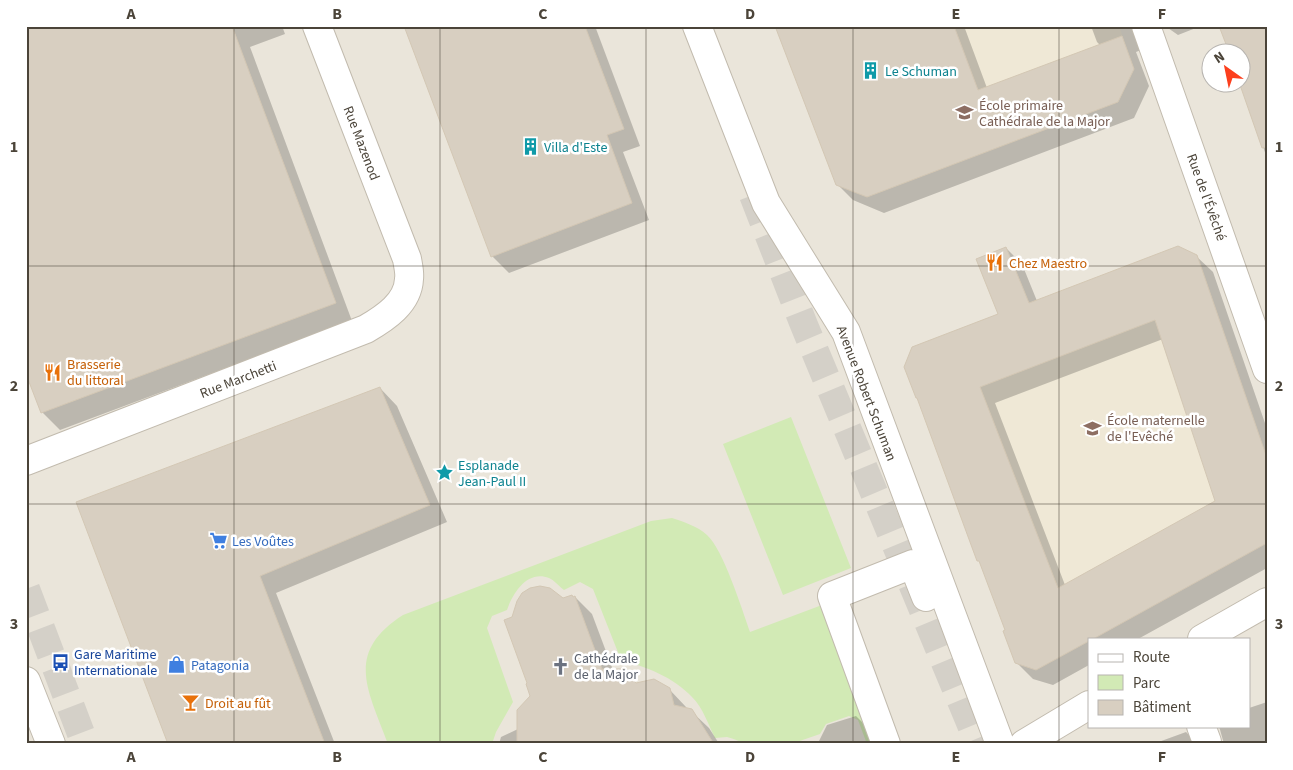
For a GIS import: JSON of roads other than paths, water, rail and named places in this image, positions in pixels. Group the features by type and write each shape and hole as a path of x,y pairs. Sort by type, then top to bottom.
{"street":[{"name":"Rue Mazenod","path":"317,26 407,259"},
{"name":"Avenue Robert Schuman","path":"696,26 766,203 846,332 1000,744"},
{"name":"Rue de l'Évêché","path":"1146,26 1267,369"},
{"name":"Rue Marchetti","path":"26,460 366,329 392,312 407,292 409,279 407,259"},
{"path":"886,744 832,596 913,564 981,744"},
{"path":"1204,638 1267,602"},
{"path":"26,681 51,744"},
{"path":"1024,744 1088,706"}],"tunnel":[{"path":"753,195 804,325 979,744"},
{"path":"26,589 85,744"}],"place":[{"name":"Le Schuman","path":"871,71"},
{"name":"École primaire Cathédrale de la Major","path":"965,113"},
{"name":"Villa d'Este","path":"530,147"},
{"name":"Chez Maestro","path":"995,263"},
{"name":"Brasserie du littoral","path":"53,372"},
{"name":"École maternelle de l'Evêché","path":"1093,428"},
{"name":"Esplanade Jean-Paul II","path":"444,473"},
{"name":"Les Voûtes","path":"218,541"},
{"name":"Gare Maritime Internationale","path":"60,662"},
{"name":"Patagonia","path":"177,665"},
{"name":"Cathédrale de la Major","path":"560,666"},
{"name":"Droit au fût","path":"191,703"}]}
